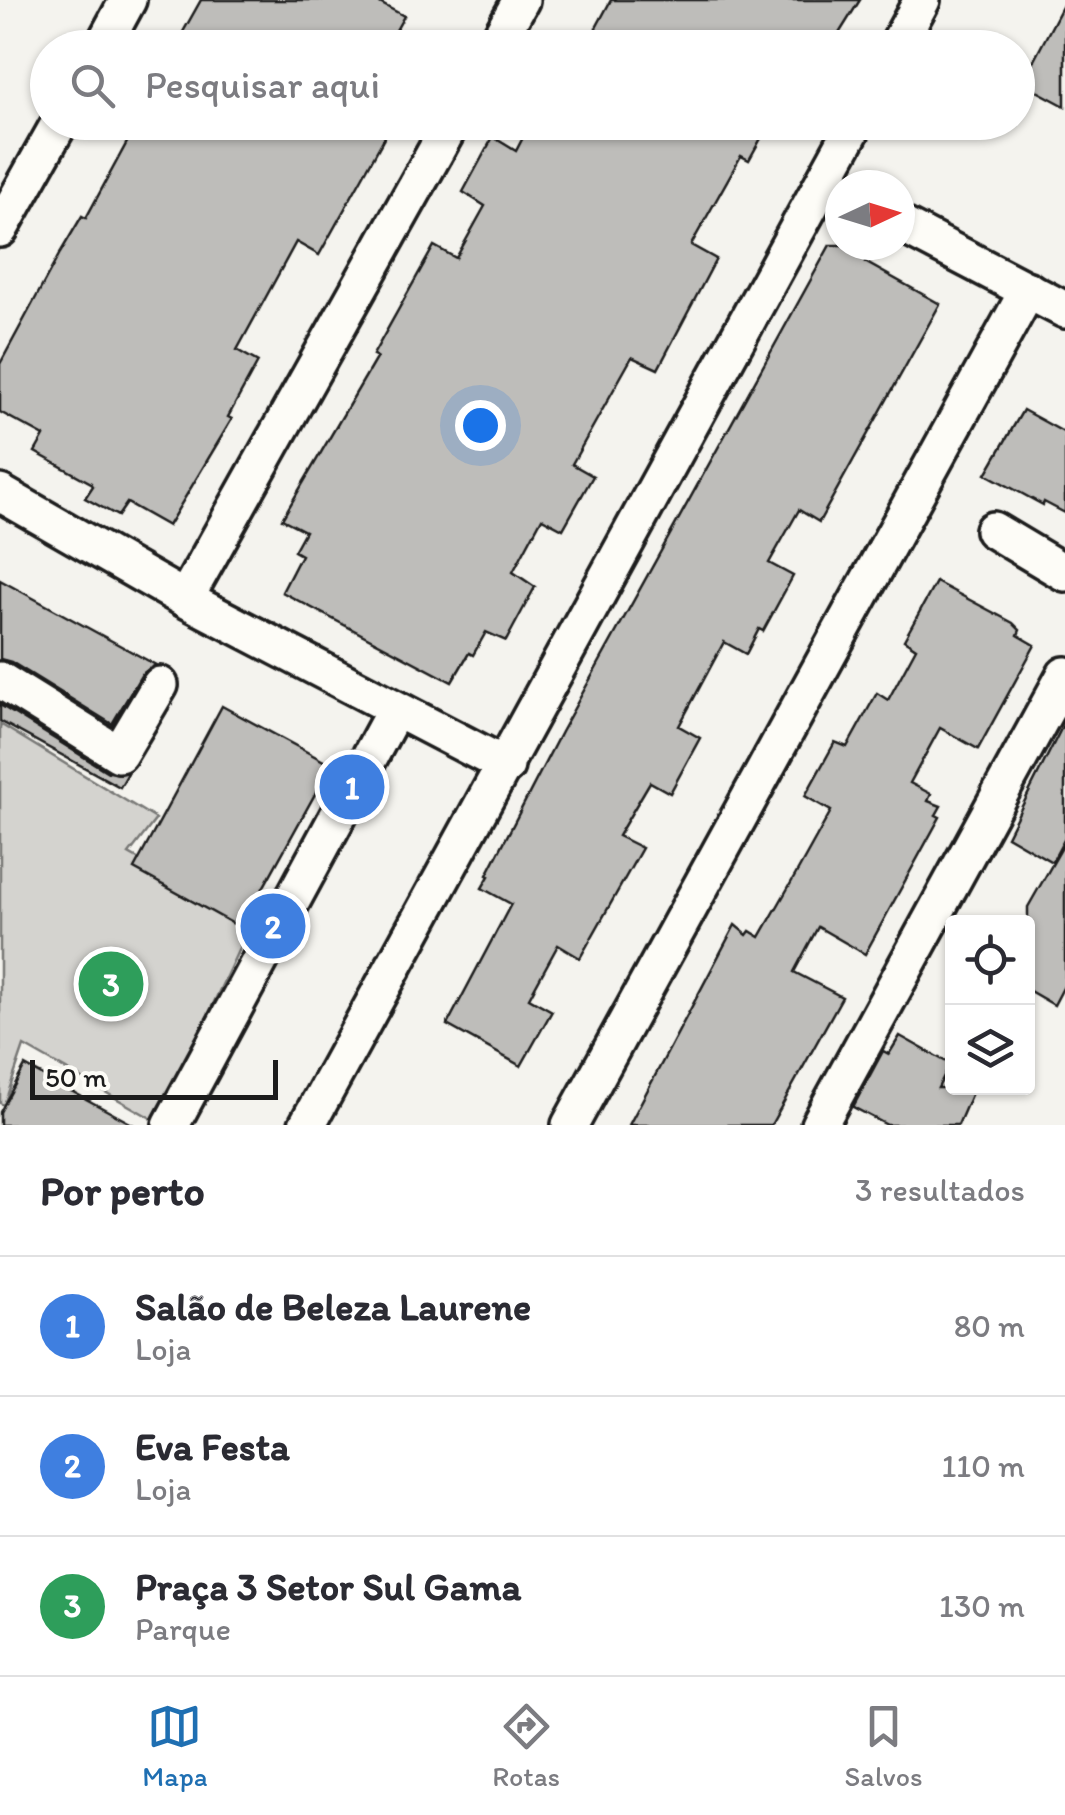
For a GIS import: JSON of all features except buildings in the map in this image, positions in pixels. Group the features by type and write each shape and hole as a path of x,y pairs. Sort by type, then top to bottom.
{"street":[{"path":"112,30 128,0"},
{"path":"504,30 521,0"},
{"path":"906,30 922,0"},
{"path":"0,229 50,140"},
{"path":"184,599 442,140"},
{"path":"838,170 849,140"},
{"path":"316,1122 506,766 825,199"},
{"path":"915,232 1065,310"},
{"path":"570,1125 1028,290"},
{"path":"0,494 184,599 506,766"},
{"path":"992,530 1065,573"},
{"path":"819,1125 1065,675"},
{"path":"0,680 119,754 160,684"},
{"path":"171,1125 396,710"}],"shaded area":[{"path":"0,724 156,819 129,854 251,923 158,1122 24,1046 4,1105 0,1103"}],"place":[{"name":"Salão de Beleza Laurene","path":"352,787"},
{"name":"Eva Festa","path":"273,926"},
{"name":"Praça 3 Setor Sul Gama","path":"111,984"}]}
